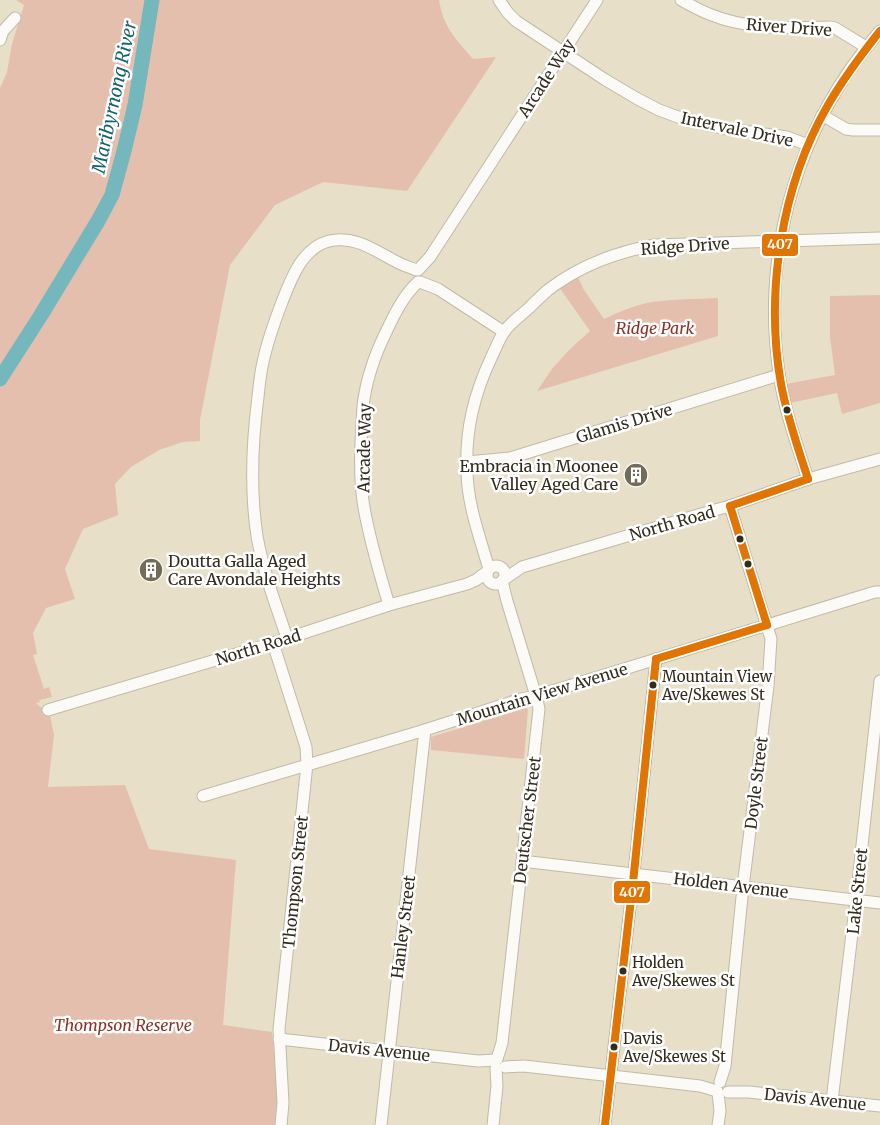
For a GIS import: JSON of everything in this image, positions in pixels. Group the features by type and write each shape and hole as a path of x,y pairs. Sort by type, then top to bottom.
{"street":[{"name":"Intervale Drive","path":"499,0 516,21 636,98 659,110 689,121 722,128 788,137 808,145"},
{"name":"Arcade Way","path":"389,606 364,511 361,483 363,415 367,384 374,360 394,316 418,276 597,0"},
{"name":"River Drive","path":"681,0 708,14 728,21 754,26 785,29 830,27 866,47"},
{"path":"0,40 3,31 15,18"},
{"path":"808,479 793,433 779,375 774,302 780,240 790,198 808,145 822,115 841,83 866,47 880,31"},
{"path":"822,115 846,129 880,130"},
{"name":"Ridge Drive","path":"495,575 484,550 469,496 467,436 479,384 504,332 547,291 602,259 630,250 655,245 880,238"},
{"path":"287,638 266,574 257,536 253,493 254,431 262,367 269,340 286,293 300,263 318,245 328,241 350,240 368,246 397,262 504,332"},
{"name":"Glamis Drive","path":"467,462 510,458 779,375"},
{"name":"North Road","path":"48,710 273,643 389,606 730,506 808,479 880,459"},
{"name":"Doyle Street","path":"718,1125 772,639 730,506"},
{"name":"Deutscher Street","path":"493,1125 539,709 507,601 495,575"},
{"name":"Mountain View Avenue","path":"203,796 880,592"},
{"name":"Thompson Street","path":"273,643 306,747 307,764 279,1028 283,1102 281,1125"},
{"path":"605,1125 656,659"},
{"name":"Lake Street","path":"832,1100 880,680"},
{"name":"Hanley Street","path":"381,1125 425,730"},
{"name":"Holden Avenue","path":"522,861 880,903"},
{"name":"Davis Avenue","path":"279,1039 880,1106"}],"green space":[{"name":"Thompson Reserve","path":"16,0 439,0 447,25 473,59 496,57 407,191 323,182 275,205 230,265 200,420 200,441 183,442 159,450 131,467 115,484 118,515 83,529 65,569 75,599 46,608 33,633 37,654 33,655 44,689 49,687 52,697 39,700 40,702 36,703 43,709 45,714 50,716 54,735 48,787 125,785 149,849 236,860 223,1025 272,1032 279,1114 276,1125 0,1125 0,88 7,72 12,44 24,5"},
{"name":"Ridge Park","path":"577,275 584,290 604,319 621,311 652,302 718,298 718,336 537,391 552,369 590,331 559,287"},
{"path":"880,295 880,403 842,414 837,393 790,403 786,384 835,375 830,337 830,296"},
{"path":"525,708 528,709 524,759 431,750 431,737"}],"waterway":[{"name":"Maribyrnong River","path":"0,379 41,315 112,195 135,105 152,0"}],"transit line":[{"name":"407","path":"808,479 786,408 776,349 776,277 781,241 788,205 812,137 840,86 880,31"},
{"name":"407","path":"730,506 808,479"},
{"name":"407","path":"730,506 767,625"},
{"name":"407","path":"656,659 767,625"},
{"name":"407","path":"605,1125 656,659"}],"place":[{"name":"Embracia in Moonee Valley Aged Care","path":"636,475"},
{"name":"Doutta Galla Aged Care Avondale Heights","path":"151,570"},
{"name":"Mountain View Ave/Skewes St","path":"653,685"},
{"name":"Holden Ave/Skewes St","path":"623,971"},
{"name":"Davis Ave/Skewes St","path":"614,1047"}]}
